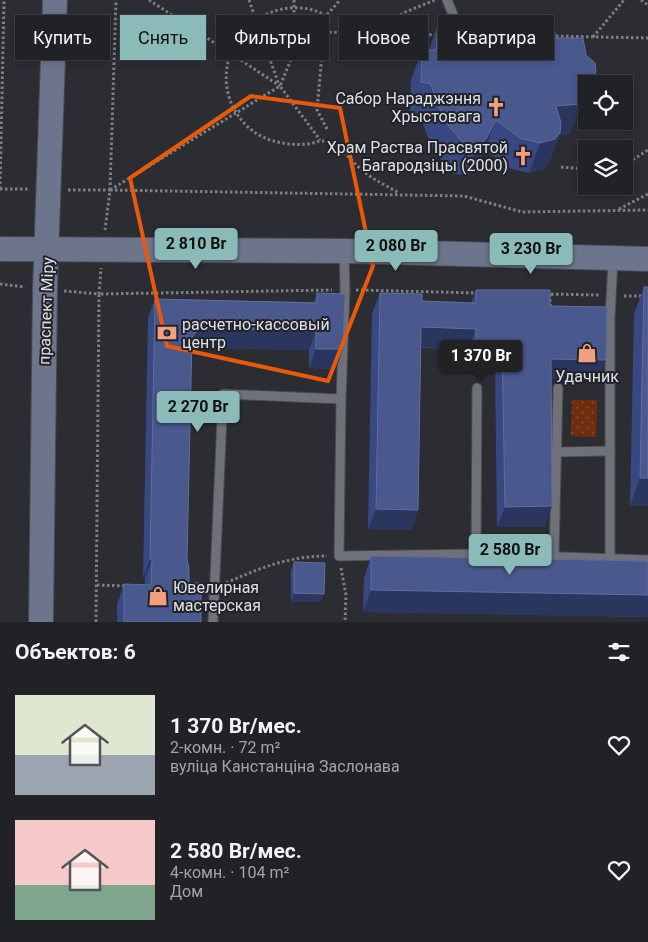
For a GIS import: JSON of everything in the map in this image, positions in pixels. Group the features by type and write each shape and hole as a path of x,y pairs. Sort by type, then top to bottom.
{"main road":[{"name":"праспект Міру","path":"41,622 46,290 55,0"},
{"path":"0,249 344,251 648,258"}],"lane":[{"path":"447,0 453,15"},
{"path":"344,251 345,290 341,399 339,556 476,554 648,560"},
{"path":"610,558 611,296 613,258"},
{"path":"476,554 477,388"},
{"path":"554,557 558,388"},
{"path":"213,622 223,394 341,399"},
{"path":"557,452 610,451"}],"path":[{"path":"0,189 4,0"},
{"path":"110,190 116,0"},
{"path":"149,0 216,44"},
{"path":"249,0 255,15"},
{"path":"294,0 294,15"},
{"path":"327,15 340,0"},
{"path":"400,15 436,0"},
{"path":"593,37 624,0"},
{"path":"642,0 648,5"},
{"path":"265,15 277,10 300,7 323,15"},
{"path":"327,129 317,110 324,32 339,32"},
{"path":"554,36 648,38"},
{"path":"228,60 226,81 232,104 245,124 264,138 287,145 310,144 320,140 332,142 364,172 400,194"},
{"path":"241,60 280,86"},
{"path":"271,60 280,86 320,140"},
{"path":"110,190 280,86 291,60"},
{"path":"633,160 648,150"},
{"path":"561,167 578,168"},
{"path":"110,190 464,196 522,212 648,210"},
{"path":"619,210 648,194"},
{"path":"96,622 99,294 345,290 482,293"},
{"path":"541,294 648,296"},
{"path":"214,588 273,564 305,556 339,556 346,595 345,622"},
{"path":"97,585 135,586"}],"highlighted area":[{"path":"251,96 340,108 373,266 328,381 167,346 130,178"}],"shaded area":[{"path":"572,400 597,400 596,437 571,436"}],"building":[{"name":"Сабор Нараджэння Хрыстовага","path":"438,24 438,60 554,60 555,31 555,38 583,38 586,55 595,63 596,72 594,75 578,75 578,104 556,106 561,123 560,133 555,139 540,143 520,138 496,120 486,139 478,146 463,143 448,125 438,105 431,84 421,82 422,60 428,60 428,50 436,50"},
{"path":"644,287 648,287 648,478 640,478"},
{"path":"476,290 550,290 550,306 607,307 606,360 551,359 552,506 505,507 502,343 476,343 476,329 421,327 418,510 376,509 380,293 422,294 422,301 476,303"},
{"path":"317,293 345,294 343,349 316,349 316,331 199,328 192,337 187,559 189,583 201,583 201,622 124,622 124,584 151,585 155,299 317,303"},
{"path":"371,556 648,561 648,595 371,590"},
{"path":"294,562 325,563 324,594 294,593"}],"place":[{"name":"Сабор Нараджэння Хрыстовага","path":"496,107"},
{"name":"Храм Раства Прасвятой Багародзіцы (2000)","path":"523,156"},
{"name":"расчетно-кассовый центр","path":"167,333"},
{"name":"Удачник","path":"587,353"},
{"name":"Ювелирная мастерская","path":"158,596"}]}
